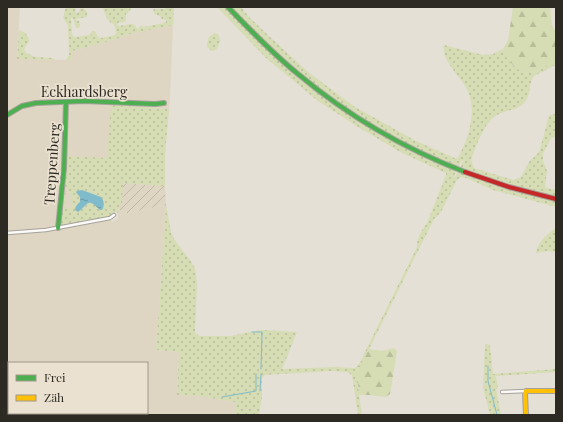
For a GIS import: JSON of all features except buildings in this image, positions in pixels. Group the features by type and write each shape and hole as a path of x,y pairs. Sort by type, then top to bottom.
{"main road":[{"path":"228,7 258,39 303,79 336,104 383,134 456,169 508,187 556,199"},
{"name":"Eckhardsberg","path":"7,115 22,106 31,104 87,101 155,104 164,103"},
{"name":"Treppenberg","path":"58,228 64,168 66,102"},
{"path":"526,415 526,391 556,391"}],"street":[{"path":"7,234 58,228 114,216"},
{"path":"502,392 526,391"}],"shaded area":[{"path":"7,7 20,7 17,59 71,60 72,51 123,37 125,35 173,25 170,98 165,153 165,186 123,183 117,212 114,212 109,217 55,228 7,232"},
{"path":"122,183 165,186 166,205 118,215 117,212 120,211 119,205 122,205"},
{"path":"166,205 156,350 179,352 177,395 199,396 235,402 235,415 7,415 7,235 51,231 110,219 112,222 118,218 118,215"}],"green space":[{"path":"66,7 75,7 76,13 83,8 87,13 87,17 76,19 80,24 80,27 78,28 76,28 73,18 71,18 73,36 90,35 92,31 95,31 98,37 101,38 115,35 116,33 115,25 107,18 103,7 131,7 126,14 126,21 121,23 119,22 117,25 131,24 135,25 137,29 141,25 144,27 166,22 166,20 162,19 160,16 154,14 153,10 165,9 165,7 174,7 173,25 125,35 123,37 72,51 71,60 66,60 69,55 68,26 63,18"},
{"path":"217,7 226,7 256,39 295,75 338,107 407,149 456,171 454,177 458,171 508,189 556,201 556,207 493,190 466,178 461,177 457,180 441,212 434,219 362,363 357,369 362,415 358,415 352,375 347,372 331,371 265,375 262,378 262,397 259,415 235,415 235,402 199,396 177,395 179,352 156,350 166,205 171,232 174,239 195,268 197,284 195,333 200,336 231,336 264,330 297,332 282,369 335,367 354,368 359,364 417,247 418,238 427,223 446,175 446,173 402,153 318,101 266,58"},
{"path":"230,7 241,7 249,17 308,72 355,107 416,141 457,159 468,135 472,108 468,91 444,54 444,45 483,55 493,54 503,49 513,65 521,71 530,73 536,72 556,60 556,64 534,76 531,82 528,97 523,104 492,118 481,135 471,160 474,168 513,180 521,177 529,162 539,152 548,118 550,115 556,114 556,136 551,138 543,154 543,161 547,171 545,187 556,190 556,197 501,183 460,169 462,160 458,168 389,135 328,96 276,54"},
{"path":"513,7 550,7 552,26 556,32 556,60 533,73 521,71 513,65 503,49 508,40"},
{"path":"19,30 25,33 28,37 29,42 25,48 26,53 36,57 52,58 56,60 17,59"},
{"path":"215,33 219,36 220,40 216,50 212,51 207,47 207,43 208,38"},
{"path":"111,105 169,109 165,153 165,186 123,183 122,205 119,206 120,211 114,212 108,217 63,225 61,222 64,189 66,190 65,207 71,208 72,195 69,194 64,185 66,156 107,158","holes":["82,190 88,193 99,209 96,205 90,203 78,212 80,200 78,194"]},
{"path":"556,228 556,252 548,251 536,253 541,241 546,235"},
{"path":"485,344 490,346 493,374 556,369 556,372 496,376 498,389 496,389 501,415 490,415 483,388"},
{"path":"394,348 397,351 390,394 386,397 359,395 357,369 362,363 369,349 382,351"}],"water":[{"path":"82,190 101,197 104,203 102,210 93,204 88,203 78,212 75,210 76,206 80,202 80,197 76,192"}],"waterway":[{"path":"252,332 262,332 261,369"},
{"path":"488,366 488,381 497,415"},
{"path":"222,397 256,391 256,374"},
{"path":"260,391 261,374"}],"traffic: fast":[{"path":"228,7 280,58 336,103 377,130 399,142 420,153 465,172"},
{"path":"7,115 22,106 36,103 84,101 155,104 164,103"},
{"path":"58,228 64,168 66,102"}],"traffic: slow":[{"path":"526,415 526,391 556,391"}],"traffic: jam":[{"path":"465,172 509,187 556,199"}]}
